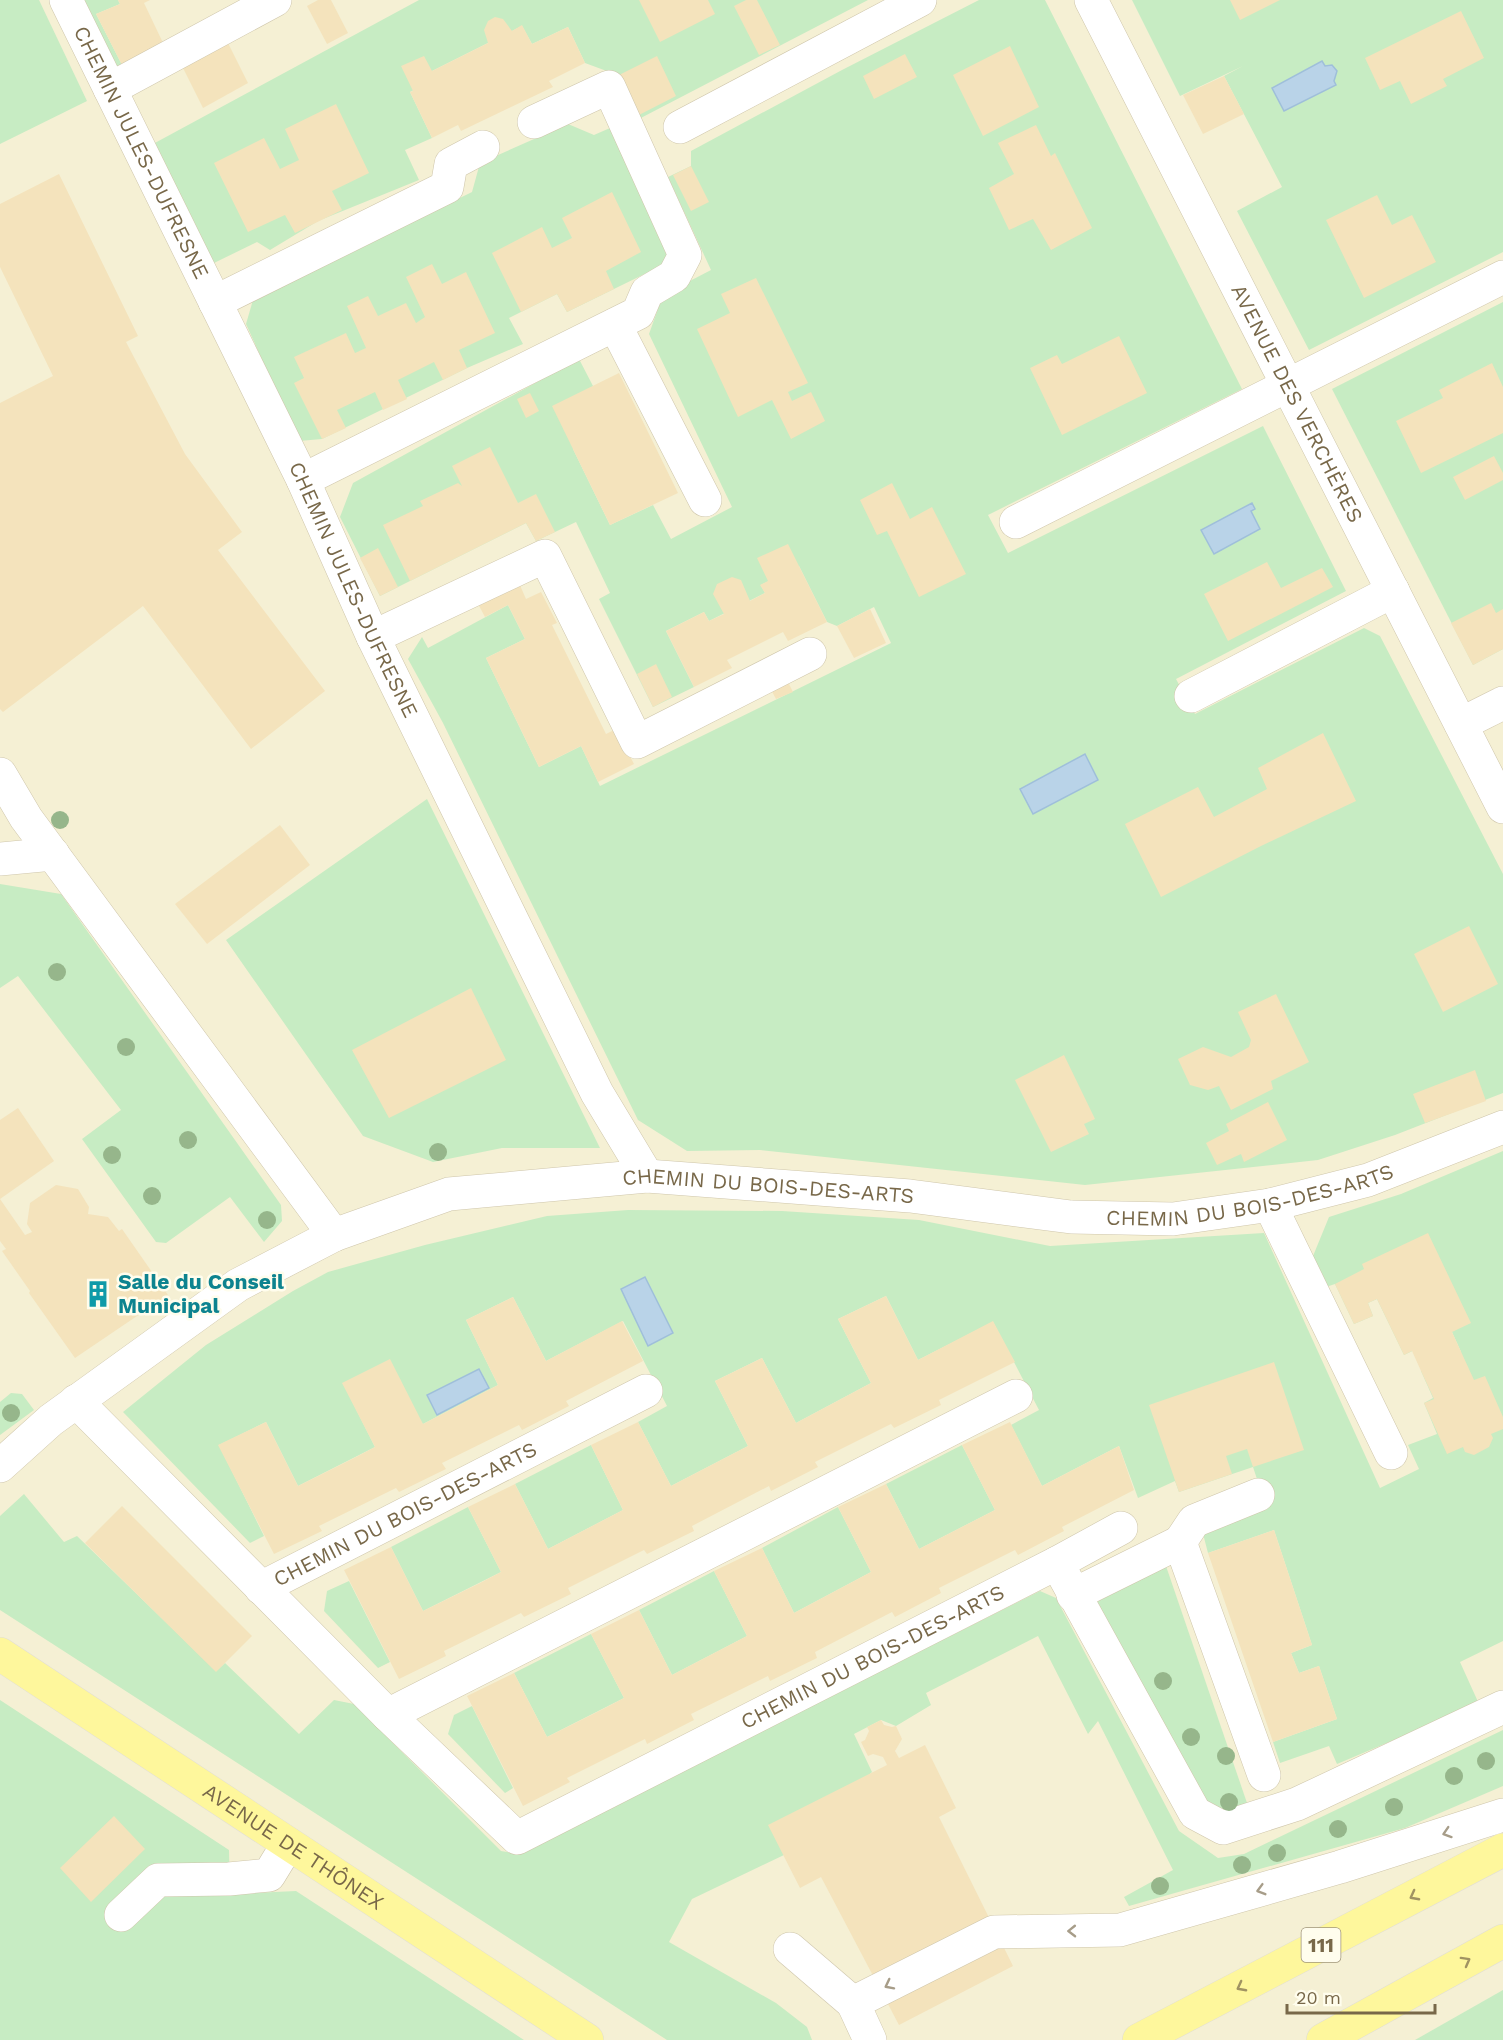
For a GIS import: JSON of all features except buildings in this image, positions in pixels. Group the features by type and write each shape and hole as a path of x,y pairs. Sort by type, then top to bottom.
{"main road":[{"name":"AVENUE DE THÔNEX","path":"0,1654 587,2040"},
{"name":"111","path":"1139,2040 1503,1850"},
{"path":"1323,2040 1503,1941"}],"street":[{"name":"CHEMIN JULES-DUFRESNE","path":"66,0 303,480 373,637 597,1093 647,1176"},
{"path":"110,88 275,0"},
{"path":"680,127 920,0"},
{"name":"AVENUE DES VERCHÈRES","path":"1091,0 1503,807"},
{"path":"303,480 638,313 647,292 674,276 685,255 609,87 534,122"},
{"path":"215,302 447,187 451,164 483,147"},
{"path":"1016,522 1503,277"},
{"path":"615,325 705,500"},
{"path":"373,637 545,556 638,742 810,654"},
{"path":"1191,696 1393,591"},
{"path":"1461,724 1503,703"},
{"path":"0,774 26,818 334,1235"},
{"path":"0,859 53,854"},
{"name":"CHEMIN DU BOIS-DES-ARTS","path":"0,1466 64,1402 238,1285 334,1235 448,1194 647,1176 910,1196 1071,1217 1173,1220 1270,1205 1368,1180 1503,1127"},
{"path":"1270,1205 1391,1454"},
{"name":"CHEMIN DU BOIS-DES-ARTS","path":"261,1588 646,1390"},
{"path":"388,1715 1016,1395"},
{"name":"CHEMIN DU BOIS-DES-ARTS","path":"64,1402 261,1588 388,1715 517,1838 1056,1563"},
{"path":"1073,1594 1180,1542 1194,1521 1258,1495"},
{"path":"1121,1528 1056,1563 1195,1813 1222,1828 1297,1804 1503,1707"},
{"path":"1180,1542 1264,1775"},
{"path":"853,2004 994,1932 1120,1930 1340,1867 1503,1815"},
{"path":"121,1915 158,1880 229,1880 269,1875 288,1844"},
{"path":"790,1948 853,2004 870,2040"}],"shaded area":[{"path":"0,0 1503,0 1503,2040 0,2040"}],"green space":[{"path":"0,0 39,0 87,101 0,144"},
{"path":"83,0 118,0 120,4 96,14 122,65 115,69"},
{"path":"419,0 868,0 635,121 612,73 585,63 568,27 532,44 522,26 432,71 436,79 410,92 432,138 405,150 419,180 318,221 270,250 257,242 214,263 153,144"},
{"path":"979,0 1045,0 1242,389 988,515 1008,553 1263,426 1346,591 1176,679 1195,714 1364,628 1380,636 1503,874 1503,1093 1395,1135 1318,1160 1085,1185 760,1150 687,1151 638,1120 443,723 408,659 422,637 428,648 508,605 525,639 486,658 539,767 581,746 600,786 891,643 874,607 837,626 827,622 799,566 761,585 765,593 709,621 704,612 666,631 694,687 653,707 599,599 610,593 576,522 536,541 526,523 380,596 340,517 353,483 579,359 593,386 573,449 610,525 653,505 671,539 732,507 649,334 663,295 711,270 668,177 691,166 691,151"},
{"path":"1132,0 1503,0 1503,252 1309,350 1237,211 1282,187 1224,76 1243,66 1180,96"},
{"path":"568,124 594,135 610,128 671,253 667,263 567,312 557,294 509,318 523,344 467,368 322,439 299,441 246,324 253,300 472,192 480,163"},
{"path":"1503,302 1503,649 1473,665 1332,389"},
{"path":"427,799 600,1148 502,1148 433,1162 363,1136 226,940"},
{"path":"0,884 61,894 281,1205 282,1221 264,1242 230,1197 166,1243 156,1242 82,1139 121,1110 18,976 0,988"},
{"path":"1503,1151 1503,1641 1460,1662 1479,1704 1337,1764 1329,1746 1280,1763 1273,1742 1337,1719 1319,1666 1299,1673 1291,1653 1312,1645 1274,1530 1208,1553 1202,1530 1267,1509 1253,1467 1179,1492 1175,1481 1138,1498 1119,1446 1042,1486 1011,1425 1039,1410 993,1322 918,1360 886,1296 838,1319 871,1383 796,1423 762,1358 715,1381 748,1446 671,1486 638,1422 667,1406 623,1321 546,1361 513,1297 466,1320 498,1385 423,1424 343,1383 375,1447 298,1486 266,1422 219,1445 264,1536 250,1543 123,1412 206,1345 328,1272 425,1245 547,1216 628,1210 782,1211 919,1220 1050,1246 1264,1233 1380,1488 1419,1469 1408,1445 1437,1434 1424,1403 1433,1398 1421,1371 1461,1352 1452,1332 1404,1355 1377,1299 1368,1303 1373,1316 1354,1324 1335,1284 1326,1287 1313,1256 1329,1217 1401,1194"},
{"path":"11,1393 22,1394 34,1410 0,1435 0,1402"},
{"path":"591,1445 623,1510 548,1549 515,1484"},
{"path":"962,1445 995,1510 919,1549 886,1484"},
{"path":"24,1494 64,1542 77,1536 216,1671 225,1663 299,1734 334,1700 354,1704 501,1851 518,1854 1040,1591 1056,1598 1179,1831 1218,1858 1244,1854 1503,1730 1503,1786 1405,1828 1129,1906 1124,1897 1173,1870 1098,1721 1088,1734 1038,1636 926,1693 931,1705 896,1726 881,1720 854,1734 872,1772 784,1855 692,1899 669,1942 776,2003 807,2027 812,2040 667,2040 0,1610 0,1516"},
{"path":"468,1507 501,1572 423,1611 391,1547"},
{"path":"838,1507 871,1572 794,1613 762,1548"},
{"path":"1166,1566 1247,1803 1224,1814 1202,1801 1097,1601"},
{"path":"714,1571 747,1636 672,1675 639,1610"},
{"path":"349,1581 390,1662 378,1668 324,1611 327,1591"},
{"path":"591,1634 624,1698 547,1737 514,1673"},
{"path":"0,1700 229,1850 230,1894 296,1891 524,2040 0,2040"},
{"path":"472,1706 513,1788 505,1793 448,1734 454,1715"},
{"path":"1503,1990 1503,2040 1415,2040"}],"water":[{"path":"1322,61 1325,66 1332,65 1337,71 1334,81 1336,85 1284,111 1272,88"},
{"path":"1252,503 1255,509 1251,511 1260,529 1214,554 1201,530"},
{"path":"1085,754 1098,780 1033,814 1020,789"},
{"path":"645,1277 673,1333 648,1346 621,1289"},
{"path":"479,1369 489,1388 437,1415 427,1395"}],"place":[{"name":"Salle du Conseil Municipal","path":"98,1294"}]}
